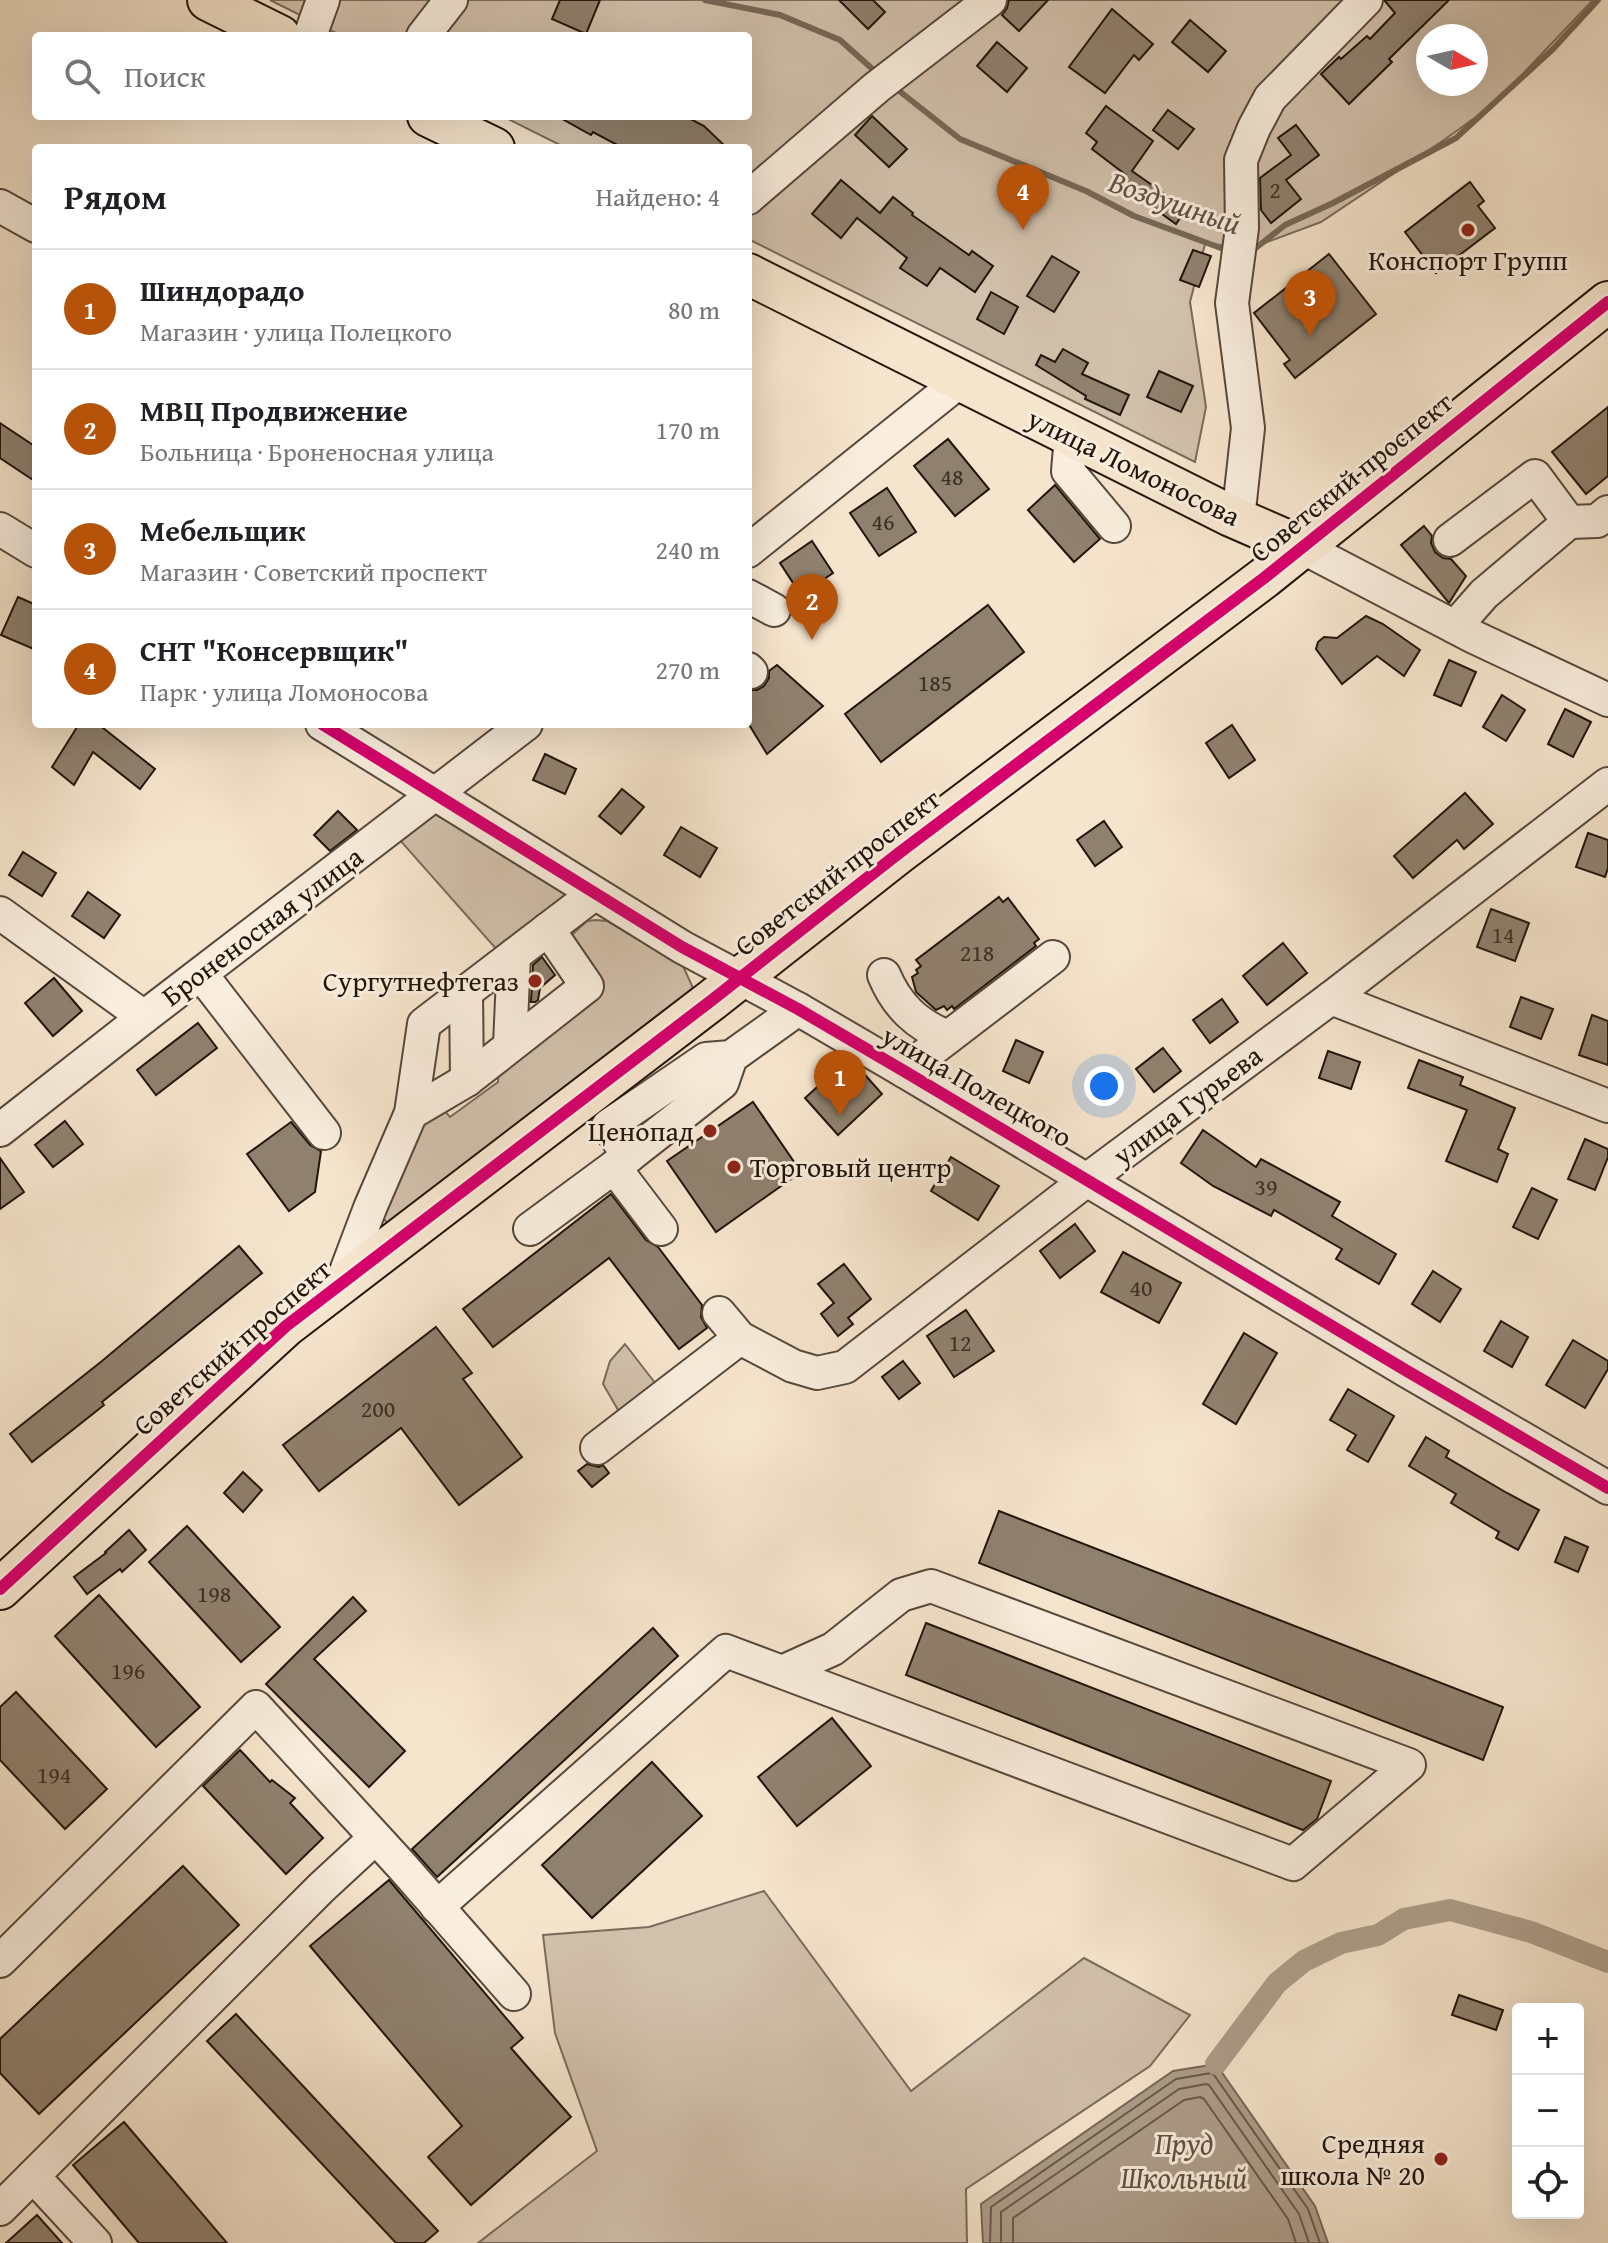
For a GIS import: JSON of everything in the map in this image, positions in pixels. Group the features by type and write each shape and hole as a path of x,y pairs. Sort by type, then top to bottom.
{"main road":[{"path":"208,0 272,32"},
{"path":"436,120 486,144"},
{"name":"улица Ломоносова","path":"752,276 1238,519 1302,547"},
{"name":"Советский проспект","path":"0,1589 286,1326 899,853 1138,675 1608,302"}],"street":[{"path":"311,32 323,0"},
{"path":"426,32 451,0"},
{"path":"752,195 886,80 990,0"},
{"path":"1238,519 1248,428 1232,303 1242,228 1241,160 1270,98 1366,0"},
{"path":"0,206 32,224"},
{"path":"752,548 960,381"},
{"path":"1071,436 1068,471 1114,526"},
{"path":"1450,540 1535,476 1569,522"},
{"path":"1455,627 1484,594 1569,522 1597,521 1608,512"},
{"path":"0,529 32,549"},
{"name":"улица Ломоносова","path":"1302,547 1455,627 1608,700"},
{"name":"улица Полецкого","path":"329,728 682,947 891,1063 1608,1488"},
{"name":"Броненосная улица","path":"0,1130 521,728"},
{"name":"улица Гурьева","path":"719,1313 740,1338 793,1366 817,1373 845,1367 1608,784"},
{"path":"342,1282 411,1113 424,1024 594,894"},
{"path":"0,913 144,1017"},
{"path":"411,1113 467,1080 587,986 548,929"},
{"path":"510,1045 514,955"},
{"path":"910,1007 893,1027 891,1063 948,1037 1053,957"},
{"path":"201,974 324,1133"},
{"path":"884,975 890,989 910,1007 920,1024 948,1037"},
{"path":"466,992 467,1080"},
{"path":"1331,998 1608,1106"},
{"path":"661,1229 621,1161 608,1126 706,1059 731,1057 798,1009"},
{"path":"530,1229 621,1161"},
{"path":"370,1208 373,1219 400,1238"},
{"path":"597,1448 740,1338"},
{"path":"437,1907 726,1651 1293,1864 1409,1765 931,1586 901,1595 833,1649 782,1672"},
{"path":"0,1961 256,1707 514,1994"},
{"path":"0,2209 375,1838"},
{"path":"33,2176 95,2243"}],"shaded area":[{"path":"270,0 1593,0 1494,104 1321,222 1254,247 1205,244 1190,302 1206,407 1195,462 752,241 752,144 558,144 510,120 752,120 752,32 334,32"},
{"path":"431,812 566,889 565,903 498,951 398,838"},
{"path":"587,921 607,921 683,966 693,988 388,1224 378,1212 413,1127 441,1107 450,1117 498,1082 498,1063 581,1002 565,941"},
{"path":"625,1344 662,1392 625,1422 603,1384 610,1361"},
{"path":"764,1891 911,2091 1084,1958 1190,2015 1150,2066 966,2189 967,2243 478,2243 597,2151 555,2033 543,1935 649,1927"}],"water":[{"name":"Пруд Школьный","path":"1216,2064 1315,2206 1328,2243 983,2243 981,2204 1173,2071"}],"building":[{"path":"560,0 600,0 587,32 552,19"},
{"path":"839,0 873,0 885,12 868,29"},
{"path":"1009,0 1048,0 1019,31 1002,15"},
{"path":"1384,0 1449,0 1425,24 1416,24 1416,32 1389,59 1392,62 1349,104 1321,74 1367,36 1370,39 1395,13"},
{"path":"1112,9 1153,44 1139,60 1134,55 1105,93 1069,67"},
{"path":"1190,20 1226,51 1208,72 1172,42"},
{"path":"997,42 1027,68 1007,92 977,66"},
{"path":"1106,106 1153,141 1132,171 1186,209 1176,224 1120,184 1126,175 1092,149 1097,142 1086,133"},
{"path":"1168,110 1194,129 1178,149 1153,130"},
{"path":"872,116 907,149 889,167 855,135"},
{"path":"564,120 693,120 723,144 616,144 593,132 591,135"},
{"path":"1296,125 1319,155 1286,180 1301,199 1271,223 1261,210 1260,178 1291,155 1278,138"},
{"path":"841,180 880,213 893,197 912,215 969,255 972,251 993,266 975,292 940,268 927,286 900,268 907,258 857,218 841,238 812,214"},
{"path":"1470,182 1484,201 1478,206 1495,228 1436,273 1405,232"},
{"path":"1193,250 1211,256 1199,287 1180,280"},
{"path":"1329,254 1376,314 1295,378 1284,364 1290,360 1254,313"},
{"path":"1052,256 1079,272 1054,312 1027,296"},
{"path":"991,292 1018,307 1004,334 977,319"},
{"path":"1063,349 1088,363 1082,374 1129,395 1120,415 1085,399 1086,396 1036,365 1041,355 1055,362"},
{"path":"1159,371 1193,386 1181,412 1147,397"},
{"path":"1608,407 1608,476 1586,494 1552,452"},
{"path":"0,423 32,444 32,479 0,458"},
{"path":"948,439 989,489 955,516 914,466"},
{"path":"1055,485 1100,539 1074,562 1028,510"},
{"path":"887,488 916,532 879,556 850,513"},
{"path":"1424,526 1432,536 1435,552 1451,559 1466,576 1449,603 1401,545"},
{"path":"812,541 833,573 801,595 780,563"},
{"path":"18,597 32,603 32,648 1,635"},
{"path":"988,605 1024,652 881,762 845,714"},
{"path":"1366,616 1420,650 1404,676 1377,656 1342,684 1316,649 1318,642 1324,637 1337,638"},
{"path":"1449,660 1476,672 1461,706 1434,695"},
{"path":"777,665 823,706 767,754 751,728 752,690 764,686 769,671"},
{"path":"1502,695 1525,710 1506,741 1483,727"},
{"path":"1565,709 1591,722 1573,757 1548,744"},
{"path":"1232,725 1255,760 1229,778 1206,743"},
{"path":"76,728 103,728 155,769 140,789 93,752 74,785 52,767"},
{"path":"545,754 576,769 565,794 533,780"},
{"path":"622,789 644,807 621,834 599,816"},
{"path":"1465,793 1493,824 1464,849 1457,840 1413,878 1394,856"},
{"path":"338,811 357,830 330,851 314,835"},
{"path":"1104,821 1122,847 1095,866 1077,840"},
{"path":"681,827 717,848 700,877 664,855"},
{"path":"1588,833 1608,840 1605,877 1576,867"},
{"path":"23,852 56,873 42,896 9,875"},
{"path":"88,892 120,915 104,938 72,916"},
{"path":"999,897 1003,902 1008,898 1039,939 1034,943 1036,946 954,1009 952,1006 947,1010 944,1006 936,1010 916,992 912,977 921,966 916,960"},
{"path":"1491,909 1529,923 1515,961 1477,947"},
{"path":"1283,943 1307,973 1267,1005 1243,976"},
{"path":"542,957 555,975 540,988 538,1000 531,1002 533,965"},
{"path":"54,978 82,1011 53,1036 25,1003"},
{"path":"1521,997 1553,1009 1541,1039 1510,1027"},
{"path":"1222,999 1238,1022 1210,1043 1193,1020"},
{"path":"1592,1015 1608,1021 1608,1065 1579,1055"},
{"path":"198,1023 217,1048 156,1095 137,1070"},
{"path":"1016,1040 1043,1052 1029,1083 1003,1071"},
{"path":"1163,1048 1181,1071 1154,1092 1136,1069"},
{"path":"1328,1051 1360,1062 1351,1089 1319,1078"},
{"path":"1419,1060 1463,1077 1460,1085 1515,1108 1498,1149 1508,1154 1497,1182 1446,1161 1467,1110 1408,1088"},
{"path":"866,1076 882,1094 838,1135 805,1098 826,1079 843,1097"},
{"name":"Торговый центр","path":"753,1102 801,1172 716,1232 667,1161"},
{"path":"65,1121 83,1144 53,1167 35,1145"},
{"path":"291,1122 310,1145 321,1151 315,1192 289,1211 247,1154"},
{"path":"1203,1130 1256,1167 1261,1159 1340,1202 1332,1216 1396,1254 1379,1284 1336,1259 1342,1249 1274,1210 1271,1216 1213,1186 1181,1163"},
{"path":"1585,1139 1608,1149 1608,1157 1595,1190 1568,1179"},
{"path":"951,1157 999,1186 978,1220 931,1191"},
{"path":"0,1158 24,1192 0,1209"},
{"path":"1532,1188 1557,1200 1538,1239 1513,1227"},
{"path":"611,1194 646,1240 658,1247 702,1305 701,1317 707,1328 679,1349 609,1258 493,1347 463,1309"},
{"path":"1075,1224 1095,1251 1060,1278 1040,1251"},
{"path":"239,1246 262,1273 32,1462 10,1434"},
{"path":"1123,1252 1181,1283 1159,1323 1101,1292"},
{"path":"844,1264 871,1299 848,1318 853,1324 838,1336 821,1314 834,1303 818,1284"},
{"path":"1433,1271 1461,1289 1440,1322 1412,1304"},
{"path":"966,1310 994,1351 954,1377 927,1336"},
{"path":"1501,1321 1528,1337 1512,1367 1484,1351"},
{"path":"436,1327 472,1373 463,1379 522,1457 459,1505 401,1428 319,1491 283,1445"},
{"path":"1244,1333 1277,1353 1236,1424 1203,1404"},
{"path":"1573,1340 1608,1361 1608,1369 1585,1408 1546,1385"},
{"path":"903,1361 920,1383 899,1399 882,1377"},
{"path":"1348,1389 1394,1416 1368,1462 1347,1450 1356,1435 1330,1420"},
{"path":"1426,1437 1449,1451 1446,1457 1539,1510 1518,1550 1496,1538 1499,1532 1451,1503 1456,1494 1409,1466"},
{"path":"587,1464 603,1465 609,1473 592,1487 578,1471"},
{"path":"243,1472 262,1490 243,1512 224,1493"},
{"path":"999,1511 1503,1707 1483,1760 979,1563"},
{"path":"187,1526 280,1627 241,1662 149,1562"},
{"path":"129,1530 146,1550 122,1572 120,1569 87,1594 74,1577 106,1553"},
{"path":"1565,1537 1588,1547 1578,1572 1555,1562"},
{"path":"99,1595 200,1707 156,1747 55,1636"},
{"path":"353,1597 366,1611 314,1659 405,1751 369,1787 266,1684"},
{"path":"926,1623 1331,1781 1317,1819 1303,1830 906,1675"},
{"path":"653,1628 678,1656 437,1877 412,1849"},
{"path":"16,1692 107,1789 65,1829 0,1760 0,1707"},
{"path":"832,1718 871,1766 797,1826 758,1777"},
{"path":"240,1750 270,1782 272,1780 295,1798 290,1803 323,1838 286,1874 203,1786"},
{"path":"652,1762 702,1816 592,1918 542,1865"},
{"path":"183,1866 239,1925 39,2114 0,2073 0,2039"},
{"path":"389,1880 523,2038 511,2048 571,2117 471,2205 428,2157 462,2126 310,1946"},
{"path":"1459,1995 1503,2010 1496,2030 1452,2015"},
{"path":"236,2014 438,2231 424,2243 396,2243 207,2041"},
{"path":"124,2122 227,2243 139,2243 73,2165"},
{"path":"37,2215 62,2243 6,2243"}],"waterway":[{"name":"Воздушный","path":"705,0 780,15 840,40 878,74"},
{"name":"Воздушный","path":"1252,251 1285,225 1456,138 1553,49 1598,0"},
{"name":"Воздушный","path":"893,86 960,139 1086,191 1134,216 1229,251"},
{"path":"1216,2064 1277,1983 1304,1961 1341,1943 1378,1935 1404,1919 1450,1910 1531,1932 1608,1962"}],"cycle path":[{"path":"0,1589 286,1326 899,853 1264,578 1608,302"},
{"path":"328,728 682,947 798,1009 1608,1488"}],"place":[{"name":"СНТ \"Консервщик\"","path":"1023,230"},
{"name":"Конспорт Групп","path":"1468,230"},
{"name":"Мебельщик","path":"1310,336"},
{"name":"МВЦ Продвижение","path":"812,640"},
{"name":"Сургутнефтегаз","path":"535,981"},
{"name":"Шиндорадо","path":"840,1116"},
{"name":"Ценопад","path":"710,1131"},
{"name":"Торговый центр","path":"734,1167"},
{"name":"Средняя школа № 20","path":"1441,2159"}]}
